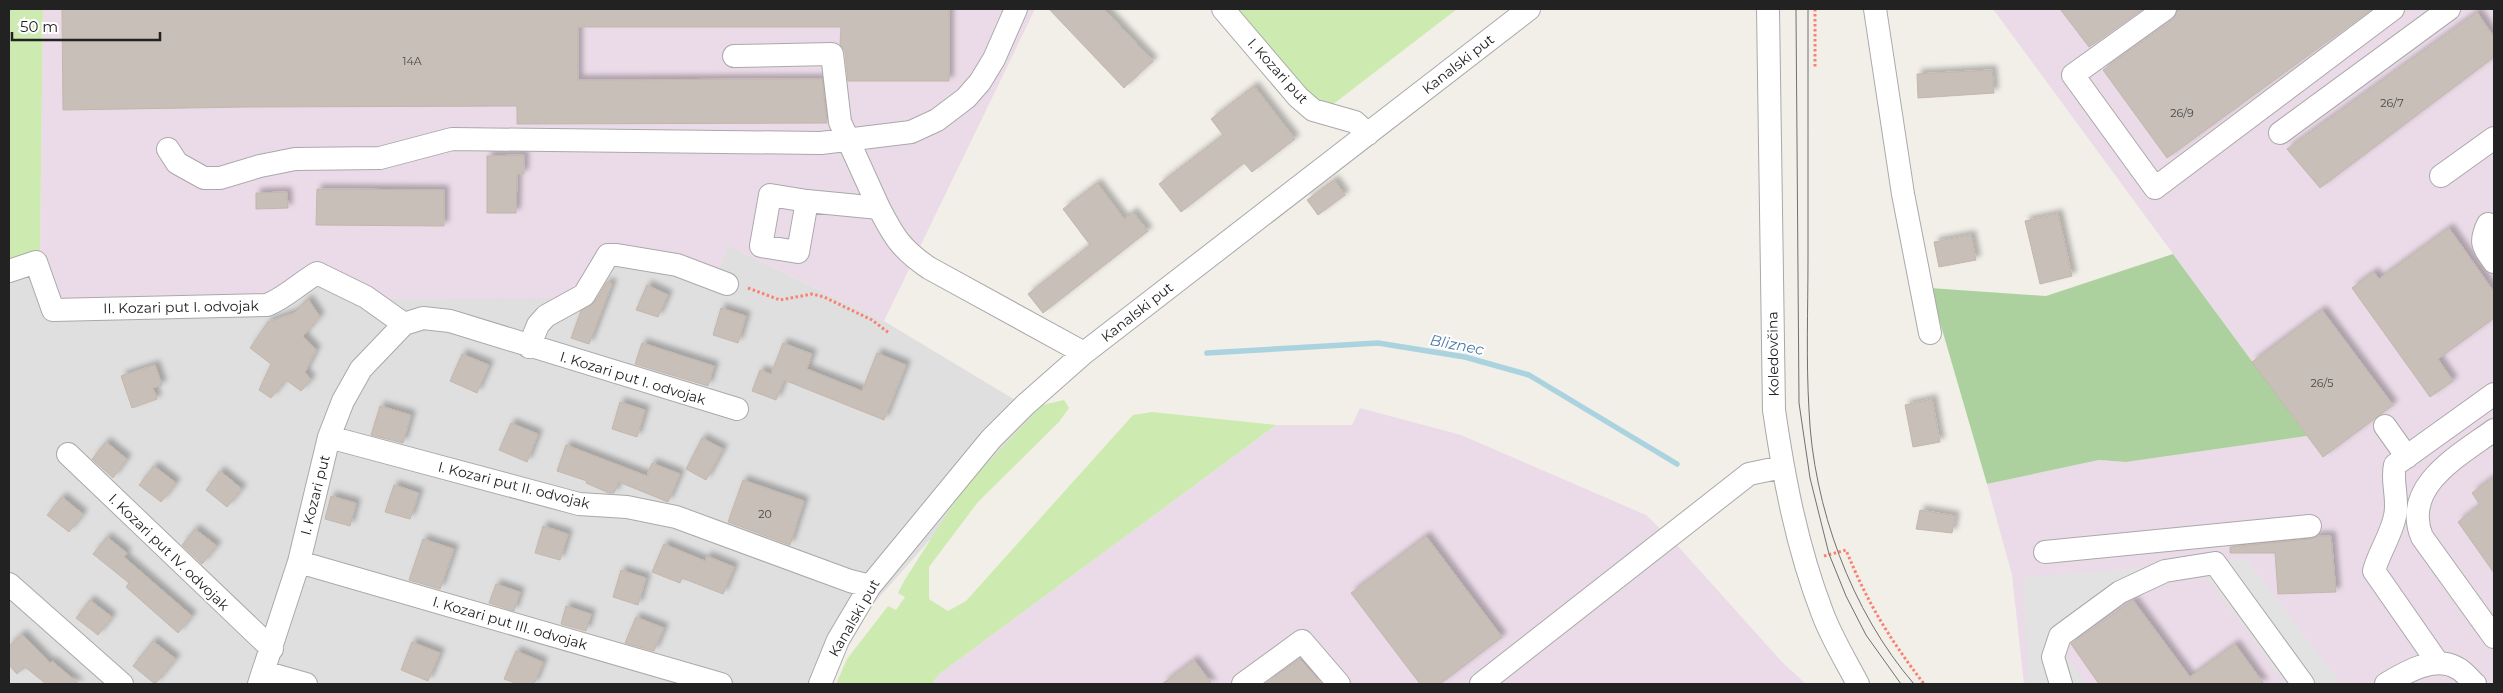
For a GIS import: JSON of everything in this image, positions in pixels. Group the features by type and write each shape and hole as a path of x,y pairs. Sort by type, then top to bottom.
{"street":[{"path":"1003,37 1004,9"},
{"path":"168,149 177,163 204,178 220,178 260,166 295,159 380,158 452,139 811,143 911,132 936,120 966,98 980,82 1016,9"},
{"name":"I. Kozari put","path":"1223,9 1298,97 1313,110 1355,122 1368,134"},
{"name":"Kanalski put","path":"820,684 838,640 870,586 991,439 1025,405 1084,353 1529,9"},
{"name":"Koledovčina","path":"1768,9 1774,410 1782,467 1794,520 1822,613 1858,684"},
{"path":"1875,9 1903,194 1930,333"},
{"path":"2166,9 2073,76 2155,188 2392,9"},
{"path":"2280,134 2449,9"},
{"path":"734,56 832,54 840,122 879,208 893,235 907,253 929,268 1084,353"},
{"path":"2441,176 2494,138"},
{"path":"807,201 879,208"},
{"path":"2488,224 2483,235 2482,245 2494,262"},
{"path":"529,347 538,325 546,316 584,295 608,256 617,255 677,265 727,284"},
{"name":"II. Kozari put I. odvojak","path":"9,271 36,262 53,310 267,305 280,300 301,283 317,274 366,297 404,324"},
{"name":"I. Kozari put I. odvojak","path":"404,324 423,318 450,321 737,410"},
{"name":"I. Kozari put","path":"261,678 299,562 329,436 343,401 361,369 404,324"},
{"path":"2438,662 2374,571 2390,534 2396,514 2397,495 2392,477 2395,465 2494,394"},
{"path":"2384,426 2407,457"},
{"path":"2494,430 2440,469 2429,481 2419,511 2418,527 2422,537 2494,637"},
{"name":"I. Kozari put II. odvojak","path":"329,436 579,504 627,507 676,517 850,581 870,586"},
{"name":"I. Kozari put IV. odvojak","path":"68,454 272,649"},
{"path":"1481,684 1749,474 1782,467"},
{"path":"2045,552 2310,526"},
{"path":"2205,536 2215,563 2303,684"},
{"name":"I. Kozari put III. odvojak","path":"299,562 720,684"},
{"path":"2061,684 2052,657 2060,636 2120,592 2166,571 2215,563"},
{"path":"9,584 122,684"},
{"path":"1243,684 1302,641 1339,684"},
{"path":"2386,684 2418,668 2438,662 2457,668 2475,684"},
{"path":"261,678 306,684"}],"path":[{"path":"1815,9 1815,66"},
{"path":"727,284 745,287 780,300 812,294 872,320 889,333"},
{"path":"1816,559 1846,550 1863,592 1890,640 1924,684"}],"shaded area":[{"path":"43,9 1035,9 884,321 727,245 718,273 601,249 574,298 381,299 317,264 269,300 58,299 40,251"},
{"path":"1993,9 2494,9 2494,684 2024,684 2012,575 1987,484 2099,460 2126,462 2307,436"},
{"path":"727,245 884,321 1040,415 874,603 823,684 9,684 9,260 40,251 58,299 317,264 601,249 718,272"},
{"path":"1360,408 1461,435 1646,515 1676,544 1782,662 1806,684 932,684 938,675 1276,425 1352,425"},
{"path":"2246,558 2341,684 2285,684 2204,573 2124,585 2053,638 2087,684 2028,684 2023,578"}],"green space":[{"path":"9,9 43,9 40,251 9,260"},
{"path":"1235,9 1457,9 1323,112"},
{"path":"2173,254 2307,436 2126,462 2099,460 1987,484 1930,288 2046,296"},
{"path":"1064,400 1069,408 1059,422 978,502 929,567 929,599 948,611 966,601 1133,415 1152,412 1276,425 938,675 932,684 836,684 847,659 888,606 896,610 905,597 898,593 904,581 962,490 1042,405"}],"building":[{"path":"62,9 949,9 949,81 848,81 845,52 840,44 841,27 578,27 578,80 822,79 827,123 517,124 517,106 63,110"},
{"path":"1049,9 1104,9 1153,61 1124,88"},
{"path":"2060,9 2143,9 2089,47"},
{"path":"2178,9 2372,9 2167,158 2103,70 2173,20"},
{"path":"2477,12 2494,37 2494,57 2320,188 2287,149"},
{"path":"1992,70 1994,93 1918,98 1917,74"},
{"path":"1254,86 1295,139 1252,172 1244,163 1181,212 1159,184 1223,135 1211,119"},
{"path":"524,155 524,174 517,174 516,213 487,213 487,156"},
{"path":"1334,180 1345,195 1318,215 1307,200"},
{"path":"1097,183 1124,219 1133,212 1148,231 1043,313 1028,294 1090,245 1063,209"},
{"path":"317,189 444,190 444,226 316,225"},
{"path":"287,192 288,208 256,209 256,193"},
{"path":"2058,214 2072,276 2040,284 2025,221"},
{"path":"2449,228 2494,292 2494,318 2438,359 2453,381 2430,397 2352,288 2374,272 2379,279"},
{"path":"1971,235 1976,260 1939,267 1934,242"},
{"path":"607,282 612,284 589,344 571,338 581,311 595,302"},
{"path":"647,285 668,295 658,317 636,310"},
{"path":"308,299 320,317 303,336 316,350 305,372 311,380 301,391 286,380 271,398 259,390 271,364 250,348 268,322 294,313"},
{"path":"721,308 746,316 738,343 713,335"},
{"path":"2322,310 2393,405 2323,457 2252,362"},
{"path":"642,343 714,366 708,386 635,364"},
{"path":"783,343 812,354 807,369 862,391 877,353 906,365 884,420 784,380 776,400 752,391 760,370 771,374"},
{"path":"462,354 489,365 477,393 450,381"},
{"path":"155,365 162,385 153,388 157,399 132,408 121,376"},
{"path":"1932,399 1940,442 1913,447 1905,405"},
{"path":"620,402 645,410 637,437 612,429"},
{"path":"380,406 411,415 403,443 371,435"},
{"path":"511,423 538,434 527,462 499,450"},
{"path":"702,438 723,449 706,480 686,469"},
{"path":"106,442 127,459 113,478 92,459"},
{"path":"566,445 647,476 652,463 680,474 668,502 619,482 614,493 609,493 586,483 587,481 557,471"},
{"path":"154,466 176,483 161,502 139,485"},
{"path":"220,471 242,489 227,507 206,490"},
{"path":"2494,477 2494,573 2458,522 2480,505 2472,493"},
{"path":"743,480 804,501 790,545 728,522"},
{"path":"394,485 419,493 410,519 385,512"},
{"path":"331,496 356,503 350,526 325,519"},
{"path":"62,497 83,514 69,532 47,515"},
{"path":"1920,510 1955,516 1952,533 1916,529"},
{"path":"543,526 568,534 560,560 535,553"},
{"path":"195,529 217,546 202,564 182,545"},
{"path":"1426,536 1502,637 1440,684 1420,684 1351,593"},
{"path":"2318,536 2331,536 2336,592 2278,594 2275,553 2230,553 2230,547 2311,539"},
{"path":"107,537 127,553 124,557 192,616 178,633 126,587 129,583 93,554"},
{"path":"423,539 454,549 440,589 409,580"},
{"path":"664,544 705,561 707,556 734,567 723,594 682,578 680,583 652,572"},
{"path":"621,570 646,578 638,605 613,597"},
{"path":"496,584 520,592 514,611 489,603"},
{"path":"90,600 112,617 98,635 76,618"},
{"path":"2133,600 2190,677 2235,644 2264,684 2099,684 2071,644"},
{"path":"566,606 591,614 586,631 561,624"},
{"path":"636,617 664,628 654,651 625,643"},
{"path":"22,634 50,663 52,661 79,684 46,684 25,667 17,674 9,665 9,646"},
{"path":"153,641 176,659 155,684 133,666"},
{"path":"412,642 440,653 428,681 401,670"},
{"path":"516,651 543,662 534,684 518,684 504,679"},
{"path":"1300,659 1322,684 1265,684"},
{"path":"1194,660 1212,684 1162,684"}],"waterway":[{"name":"Bliznec","path":"1207,353 1378,343 1465,357 1529,375 1677,464"}],"tram line":[{"path":"1796,9 1799,403 1810,478 1829,554 1846,596 1866,635 1901,684"},
{"path":"1808,9 1807,353 1812,446 1827,520 1839,556 1854,591 1872,624 1914,684"}]}
